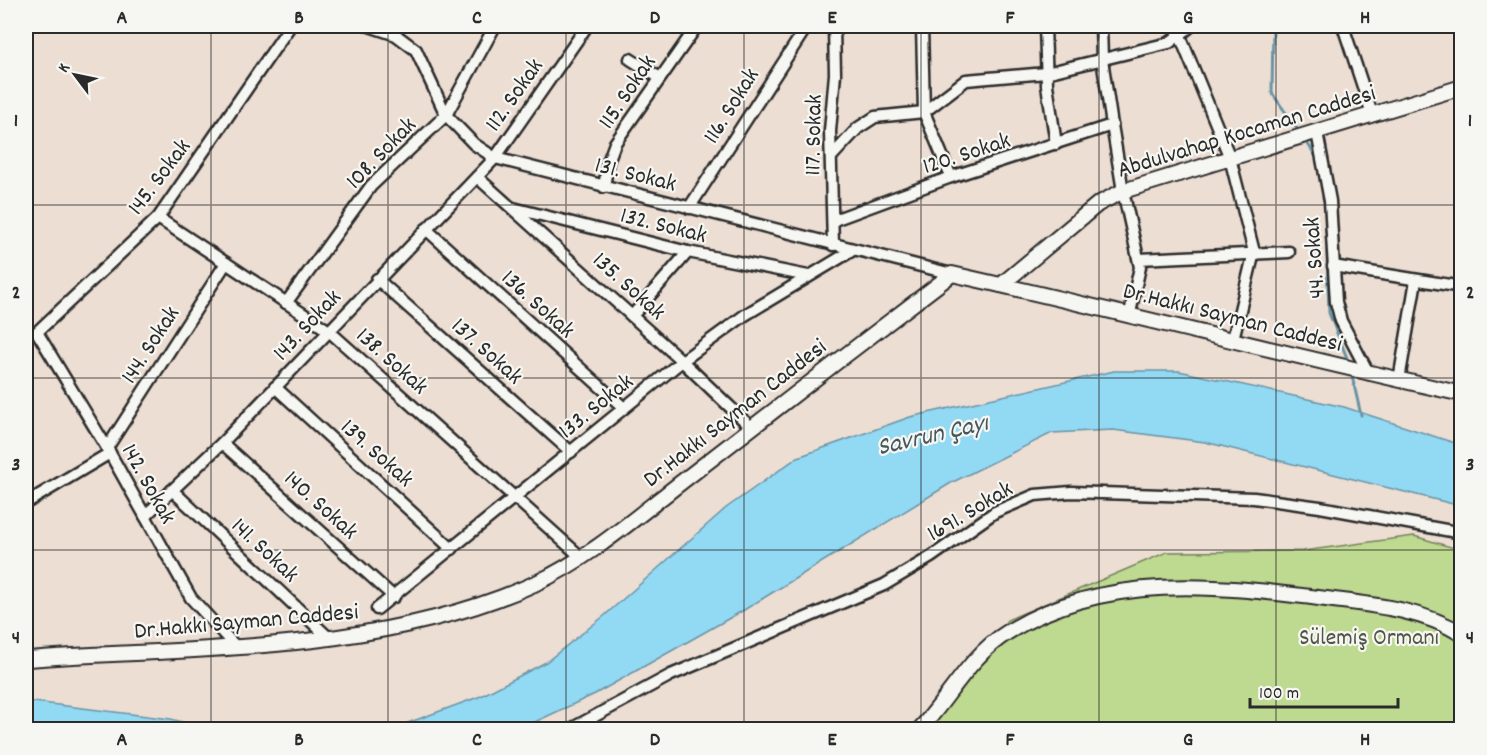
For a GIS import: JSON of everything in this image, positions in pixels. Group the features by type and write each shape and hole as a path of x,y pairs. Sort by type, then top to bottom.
{"street":[{"name":"145. Sokak","path":"38,333 158,218 290,26"},
{"name":"131. Sokak","path":"369,26 398,30 416,50 446,115 474,144 495,158 952,274"},
{"name":"108. Sokak","path":"286,303 371,186 446,115 495,26"},
{"name":"112. Sokak","path":"495,158 587,26"},
{"name":"115. Sokak","path":"604,187 608,162 615,143 697,26"},
{"name":"116. Sokak","path":"689,208 807,26"},
{"name":"117. Sokak","path":"833,245 834,26"},
{"path":"922,26 924,112 951,177"},
{"path":"1045,26 1047,73 1056,144"},
{"path":"1101,26 1102,59 1112,125 1123,191 1139,259 1140,275 1130,314"},
{"path":"832,156 858,128 875,117 924,112 966,80 1047,73 1169,43 1178,31 1191,26"},
{"path":"1343,26 1372,114"},
{"path":"1178,31 1230,158 1254,252 1233,339"},
{"path":"630,59 660,78"},
{"name":"Abdulvahap Kocaman Caddesi","path":"1001,285 1098,204 1123,191 1461,87"},
{"name":"120. Sokak","path":"834,220 951,177 1112,125"},
{"name":"44. Sokak","path":"1317,132 1330,201 1336,302 1341,321 1369,374"},
{"name":"143. Sokak","path":"145,516 222,443 495,158"},
{"name":"135. Sokak","path":"477,177 682,361 752,428"},
{"name":"132. Sokak","path":"511,207 688,252 808,276"},
{"name":"138. Sokak","path":"158,218 329,331 581,557"},
{"name":"136. Sokak","path":"426,228 624,408"},
{"name":"133. Sokak","path":"377,609 682,361 745,315 853,250"},
{"path":"632,316 688,252"},
{"path":"1139,259 1289,252"},
{"name":"144. Sokak","path":"26,503 108,451 226,263"},
{"path":"1333,266 1461,287"},
{"name":"Dr.Hakkı Sayman Caddesi","path":"26,659 330,639 377,632 466,608 534,584 581,557 952,274 1130,314 1369,374 1461,394"},
{"name":"137. Sokak","path":"377,279 571,452"},
{"path":"1399,380 1416,280"},
{"name":"142. Sokak","path":"38,333 198,608 235,646"},
{"name":"139. Sokak","path":"275,387 452,549"},
{"name":"140. Sokak","path":"222,443 394,597"},
{"name":"141. Sokak","path":"172,490 330,639"},
{"name":"1691. Sokak","path":"569,729 672,675 884,585 931,557 995,512 1035,495 1071,492 1254,498 1320,507 1461,534"},
{"path":"920,729 965,670 1005,634 1023,623 1066,606 1128,591 1206,586 1301,596 1406,612 1445,623 1461,634"}],"green space":[{"name":"Sülemiş Ormanı","path":"1414,536 1461,550 1461,729 927,730 1007,620 1167,552 1303,551"}],"water":[{"name":"Savrun Çayı","path":"1114,371 1179,371 1344,407 1461,445 1461,506 1205,442 1113,430 1052,433 951,483 744,610 595,694 520,729 359,729 405,724 481,696 546,662 604,616 726,508 798,457 910,417"},
{"path":"26,701 171,719 208,729 26,729"}],"waterway":[{"path":"1273,26 1272,93 1300,133"},
{"path":"1304,138 1317,158"},
{"path":"1325,200 1329,313 1349,363"},
{"path":"1351,372 1361,415"}]}
